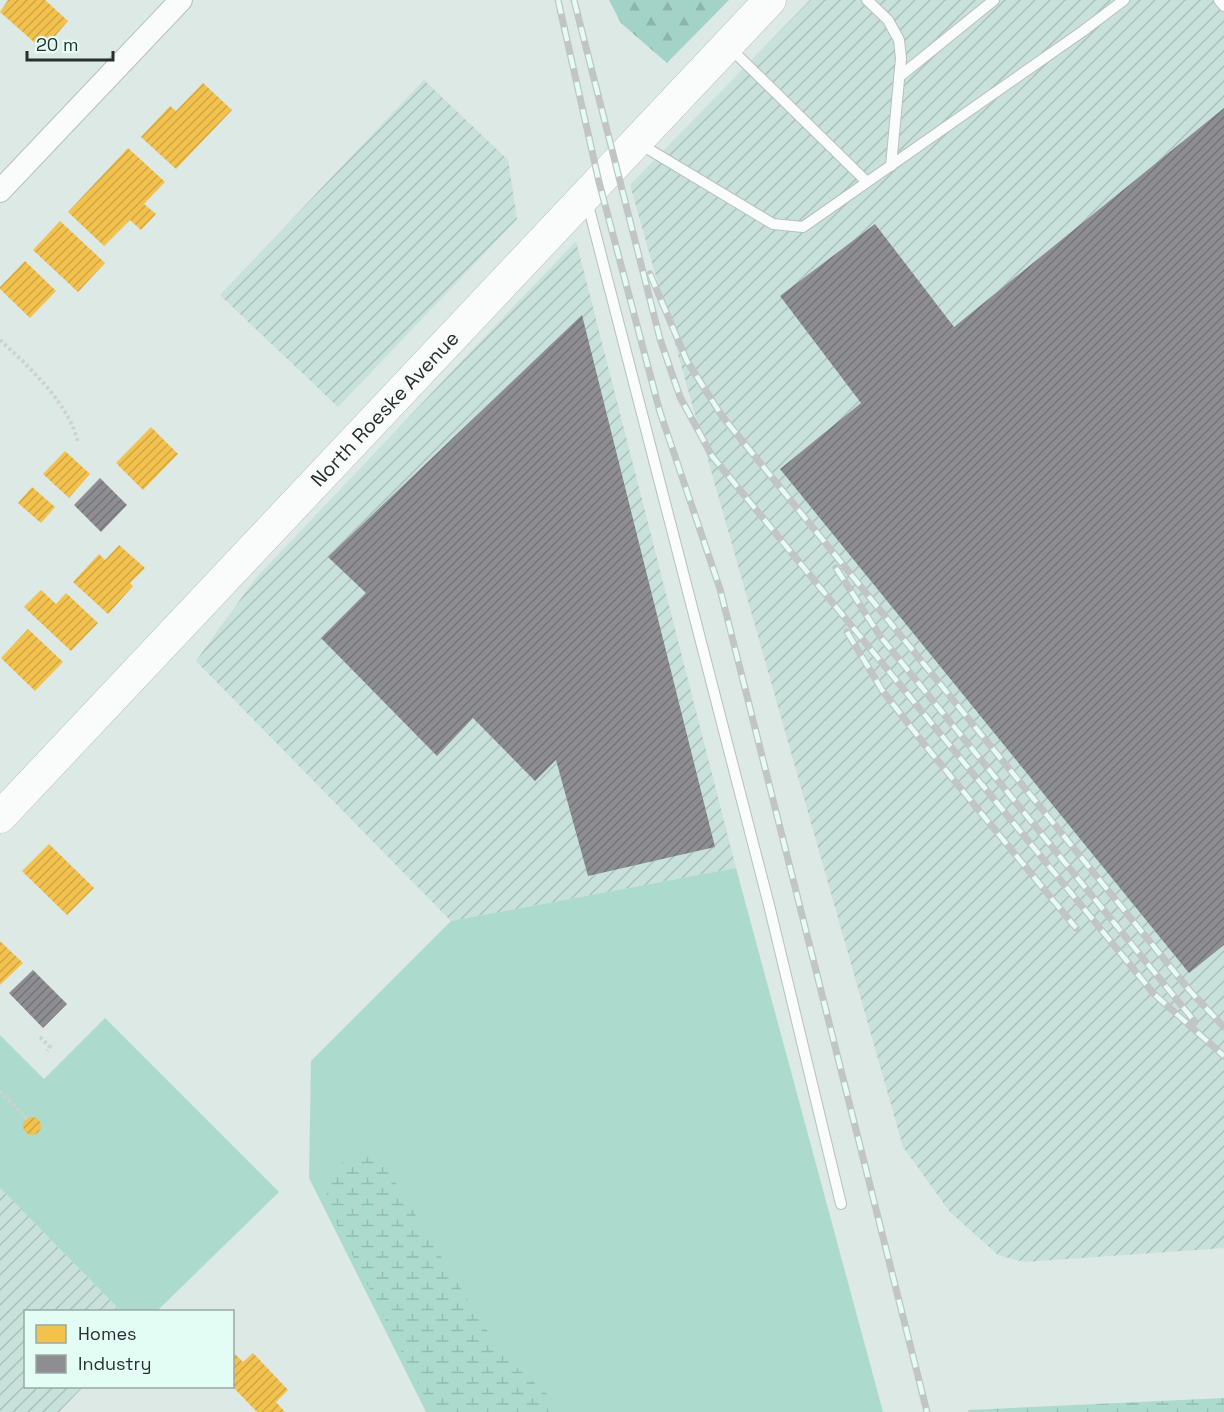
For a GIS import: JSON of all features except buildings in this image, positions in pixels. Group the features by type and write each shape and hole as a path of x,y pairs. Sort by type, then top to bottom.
{"street":[{"path":"0,191 181,0"},
{"name":"North Roeske Avenue","path":"0,817 770,0"}],"lane":[{"path":"867,0 888,20 899,39 901,58 891,166"},
{"path":"899,77 994,0"},
{"path":"637,142 773,224 803,227 1124,0"},
{"path":"1219,0 1224,6"},
{"path":"728,46 867,182"},
{"path":"585,197 768,905 841,1204"}],"path":[{"path":"0,340 30,368 59,405 75,428 78,443"},
{"path":"40,1037 50,1047 47,1051"},
{"path":"0,1091 27,1119"}],"shaded area":[{"path":"810,0 1224,0 1224,1248 1024,1262 998,1255 950,1212 903,1147 630,185"},
{"path":"424,80 508,160 517,219 338,407 220,295"},
{"path":"576,241 736,868 451,921 196,661 255,579"},
{"path":"0,1188 120,1310 24,1310 24,1388 82,1388 59,1412 0,1412"}],"green space":[{"path":"609,0 729,0 667,63 621,23"},
{"path":"736,868 883,1412 426,1412 309,1178 311,1061 451,921"},
{"path":"105,1018 279,1192 158,1310 120,1310 0,1188 0,1035 44,1079"},
{"path":"365,1156 385,1166 503,1356 547,1394 556,1412 432,1412 326,1203 328,1173 343,1162"},
{"path":"1224,1398 1224,1412 969,1412 968,1410"}],"railway":[{"path":"558,0 599,182 660,412 720,589 927,1412"},
{"path":"574,0 660,339 680,397 712,456 1154,994 1224,1056"},
{"path":"650,274 687,361 722,416 1190,991 1224,1027"},
{"path":"836,568 880,636 1195,1022"},
{"path":"847,632 882,690 1076,928"}]}
